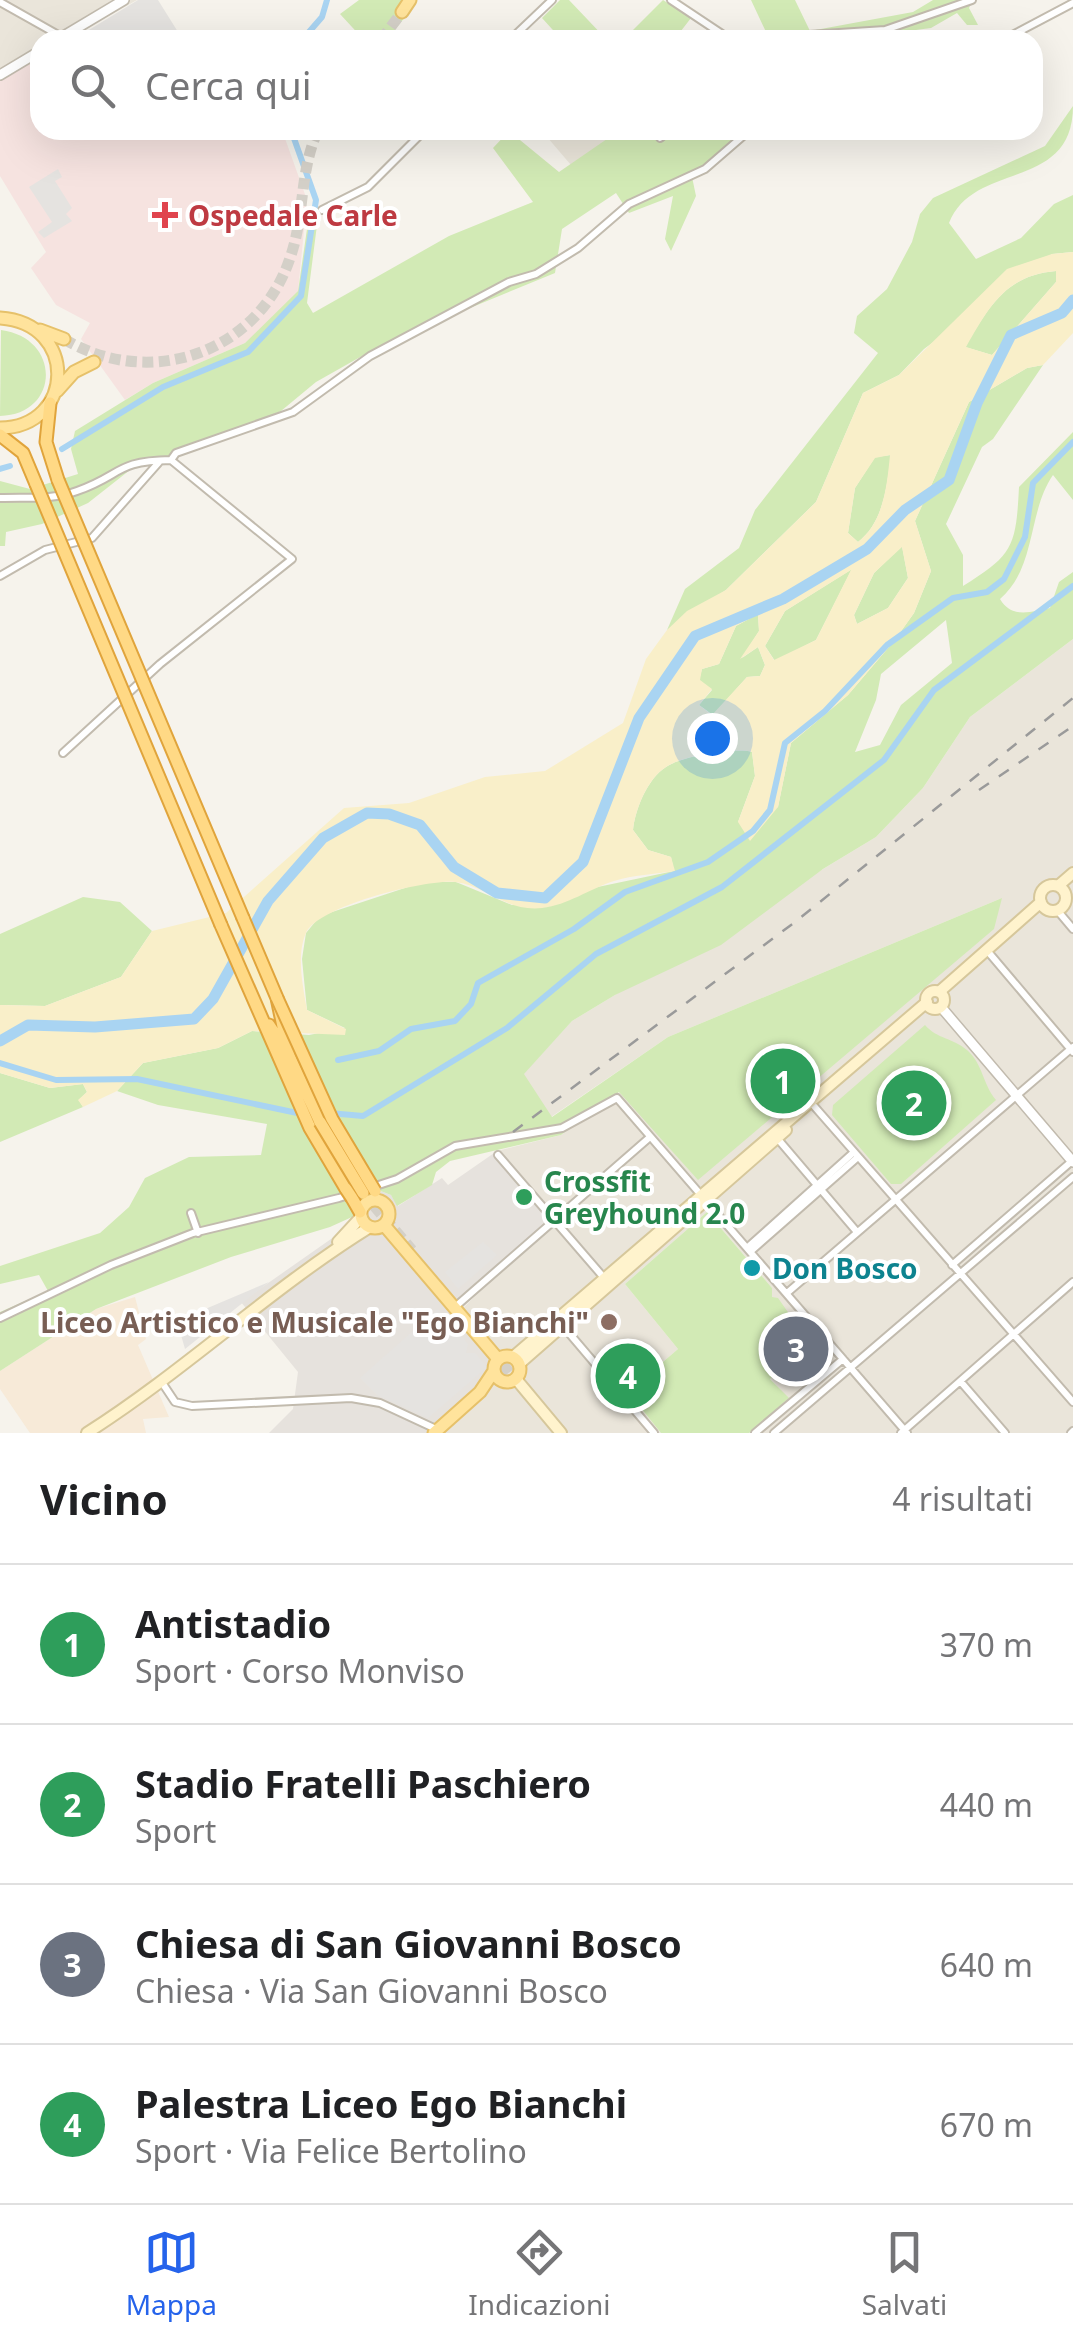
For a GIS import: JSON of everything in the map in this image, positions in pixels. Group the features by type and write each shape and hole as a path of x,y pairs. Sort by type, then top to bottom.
{"highway":[{"path":"52,399 46,442 58,480 277,998 367,1195 360,1215"},
{"path":"0,432 23,453 310,1128 367,1195"},
{"path":"277,998 289,1055"},
{"path":"253,999 289,1055 327,1138 367,1195"}],"main road":[{"path":"402,12 410,0"},
{"path":"0,318 64,339"},
{"path":"32,326 53,350 58,380 52,399"},
{"path":"0,432 22,425 52,399 74,372 94,362"},
{"path":"1042,904 1057,910 1065,903 1073,873"},
{"path":"435,1432 605,1279 990,954 1042,904 1043,890 1066,888"},
{"path":"503,1373 563,1326 705,1196 814,1106 1042,904"},
{"path":"322,1257 360,1215 367,1195 390,1212 384,1225"},
{"path":"360,1215 370,1228"},
{"path":"87,1433 163,1384 236,1318 322,1257 370,1228 384,1225"},
{"path":"384,1225 503,1373 561,1433"}],"street":[{"path":"74,30 124,0"},
{"path":"520,30 552,0"},
{"path":"671,0 716,30"},
{"path":"886,30 972,0"},
{"path":"0,2 45,30"},
{"path":"1022,30 1073,4"},
{"path":"0,75 30,57"},
{"path":"322,210 368,187 415,140"},
{"path":"170,460 176,453 293,412 370,356 509,282 536,274 629,204 704,169 738,140"},
{"path":"0,498 55,498 81,490 136,460 170,460 292,559 160,664 64,753"},
{"path":"0,576 45,550 92,538 160,460"},
{"path":"1057,910 1073,929"},
{"path":"787,1294 1072,1049 990,954"},
{"path":"936,1000 1073,1161 952,1265"},
{"path":"0,1318 111,1265 197,1230 339,1198 397,1179 455,1146 562,1128 617,1098 904,1432 1073,1282"},
{"path":"814,1106 1073,1402"},
{"path":"454,1308 650,1137"},
{"path":"777,1138 856,1232"},
{"path":"750,1249 856,1154"},
{"path":"498,1155 605,1279"},
{"path":"774,1433 1073,1177"},
{"path":"191,1213 197,1230"},
{"path":"563,1326 654,1433"},
{"path":"755,1433 842,1359"},
{"path":"962,1382 1005,1433"},
{"path":"163,1384 174,1402 192,1406 367,1400 435,1432"}],"shaded area":[{"path":"0,0 137,0 83,30 30,30 30,62 0,80"},
{"path":"138,0 158,0 177,30 89,30"},
{"name":"Ospedale Carle","path":"30,62 30,140 286,140 307,200 298,291 245,343 153,383 125,400 81,339 90,323 56,305 31,268 46,252 0,176 0,80"},
{"path":"550,140 607,140 571,165"},
{"path":"58,169 62,177 55,181 72,208 66,214 72,221 44,238 38,232 52,222 29,187"},
{"path":"1073,639 1073,1433 749,1433 788,1399 770,1378 772,1288 707,1212 625,1284 678,1349 628,1392 661,1433 438,1433 458,1313 555,1218 497,1151 561,1135 620,1092 1002,898 668,1037 551,1117 523,1074 572,1021 876,837 923,788 970,717"},
{"path":"497,1151 556,1218 458,1312 509,1369 438,1433 269,1433 293,1409 298,1372 241,1302 341,1232 378,1190 391,1195 398,1206 442,1178 448,1185"},
{"path":"483,1242 497,1255 458,1289 445,1272"},
{"path":"269,1282 185,1349 177,1321"},
{"path":"135,1297 146,1339 138,1345 169,1417 143,1419 146,1433 30,1433 0,1389 0,1371 96,1309"},
{"path":"438,1309 468,1344 466,1353 475,1353 487,1367 428,1418 377,1395 360,1378"}],"green space":[{"path":"359,0 403,0 396,9 405,17 395,30 355,30 340,14"},
{"path":"560,0 569,0 598,30 553,30 542,18"},
{"path":"663,0 691,18 682,30 633,30"},
{"path":"751,0 795,0 810,30 765,30"},
{"path":"933,0 973,0 969,8 978,25 967,25 957,13 931,28 815,30 913,12"},
{"path":"1073,106 1069,133 1057,152 1040,164 979,190 962,203 949,223 976,259 1021,238 1054,204 1073,195 1073,252 1052,254 924,349 899,375 863,393 816,502 726,590 667,630 685,589 739,548 755,510 878,353 854,333 857,316 887,289 912,242 920,214 933,198 1045,146"},
{"path":"501,140 520,140 559,172 605,140 733,140 692,177 696,196 671,251 665,239 673,196 629,213 616,193 562,229 555,273 385,343 316,382 281,411 161,462 135,466 88,503 42,524 6,532 5,546 0,546 0,481 30,489 78,474 71,449 75,431 153,383 245,343 298,291 307,229 317,225 307,303 313,313 449,236 533,202 493,148"},
{"path":"1056,271 1056,282 992,355 965,347 991,306 1012,286"},
{"path":"1,330 21,336 35,347 46,376 34,403 20,412 0,416"},
{"path":"1043,365 993,439 982,447 946,524 963,555 963,586 1002,557 1013,537 1019,487 1073,432 1073,500 1053,475 1039,506 1020,571 1000,599 1016,612 1050,608 1059,582 1073,572 1073,639 970,717 923,788 876,837 823,869 721,945 615,995 572,1021 524,1074 552,1117 668,1037 1002,898 994,929 698,1180 619,1092 561,1135 450,1161 436,1172 432,1185 397,1206 391,1195 378,1190 352,1217 330,1227 231,1257 96,1309 0,1371 0,1312 48,1291 39,1275 0,1284 0,1266 100,1233 129,1207 145,1178 189,1157 261,1155 267,1124 158,1105 117,1091 143,1063 218,1048 252,1031 309,1035 345,1028 307,1010 302,959 306,933 320,916 423,882 456,882 512,905 674,871 671,857 648,850 633,830 634,822 643,796 659,772 696,756 752,752 755,776 738,822 778,807 791,743 848,695 914,613 931,571 915,521 969,402 1027,368","holes":["946,620 952,663 901,705 880,745 855,752 876,700 881,674"]},
{"path":"891,455 879,514 858,542 848,533 855,488 875,457"},
{"path":"902,546 908,578 888,608 857,624 854,615 874,573"},
{"path":"852,569 816,640 775,661 765,646 785,611"},
{"path":"758,614 759,631 742,658 758,647 765,665 760,676 747,677 713,715 699,705 712,690 699,680 702,669 719,664 736,626"},
{"path":"83,897 120,902 152,931 121,977 45,1006 0,1005 0,934"},
{"path":"925,1025 972,1056 996,1100 901,1184 891,1184 832,1115 833,1105"},
{"path":"0,1073 50,1088 83,1084 87,1092 79,1100 83,1107 0,1142"},
{"path":"707,1212 772,1288 772,1297 778,1298 797,1325 772,1346 786,1363 770,1379 789,1398 749,1433 661,1433 628,1392 678,1349 625,1284"}],"sand":[{"path":"1073,252 1073,333 1043,365 1027,368 969,402 915,521 931,571 914,613 848,695 791,743 778,807 750,841 738,822 755,776 752,752 721,752 683,759 653,779 639,804 633,830 648,850 671,857 675,871 621,879 542,908 517,906 466,884 441,882 374,896 315,923 306,933 301,951 307,1010 346,1029 345,1035 252,1031 218,1048 143,1063 117,1091 83,1107 78,1100 87,1092 83,1084 50,1088 0,1073 0,1005 45,1006 121,977 152,931 226,913 344,808 409,803 485,777 545,771 623,723 646,659 667,630 687,611 726,590 816,502 863,393 899,375 1007,269 1052,254","holes":["1056,271 1056,282 992,355 966,347 991,306 1012,286","890,455 885,490 874,524 858,542 848,533 855,488 875,458","902,547 908,578 888,608 857,624 854,615 874,573","851,570 816,640 774,660 765,646 785,611","758,614 759,631 740,659 758,647 765,665 760,676 747,677 712,715 699,705 712,689 700,680 702,669 719,664 736,626"]}],"waterway":[{"path":"311,30 322,17 327,0"},
{"path":"62,449 163,387 248,352 301,296 316,200 295,140"},
{"path":"0,1041 28,1025 95,1027 194,1019 213,999 268,901 323,838 367,813 389,814 420,825 454,867 497,893 545,898 583,862 639,718 695,636 783,599 867,549 905,510 949,480 977,403 1011,335 1062,313 1073,300"},
{"path":"338,1060 379,1051 411,1029 455,1021 471,1004 478,983 574,929 625,892 708,862 753,831 770,810 785,743 825,711 887,645 953,598 987,592 1004,579 1025,537 1033,483 1073,442"},
{"path":"0,469 10,466"},
{"path":"329,1113 363,1116 507,1028 596,954 722,887 884,760 934,690 1073,586"},
{"path":"0,1063 56,1080 137,1079 302,1114"}],"tunnel":[{"path":"388,30 402,12"},
{"path":"64,339 97,354 131,361 164,361 197,354 227,339 253,318 275,291 290,258 314,140"},
{"path":"363,1193 412,1250"},
{"path":"492,1351 521,1387"}],"railway":[{"path":"513,1132 795,922 1073,698"},
{"path":"979,790 1073,726"}],"place":[{"name":"Ospedale Carle","path":"165,215"},
{"name":"Antistadio","path":"783,1081"},
{"name":"Stadio Fratelli Paschiero","path":"914,1103"},
{"name":"Crossfit Greyhound 2.0","path":"524,1197"},
{"name":"Don Bosco","path":"752,1268"},
{"name":"Liceo Artistico e Musicale \"Ego Bianchi\"","path":"609,1322"},
{"name":"Chiesa di San Giovanni Bosco","path":"796,1349"},
{"name":"Palestra Liceo Ego Bianchi","path":"628,1376"}]}
